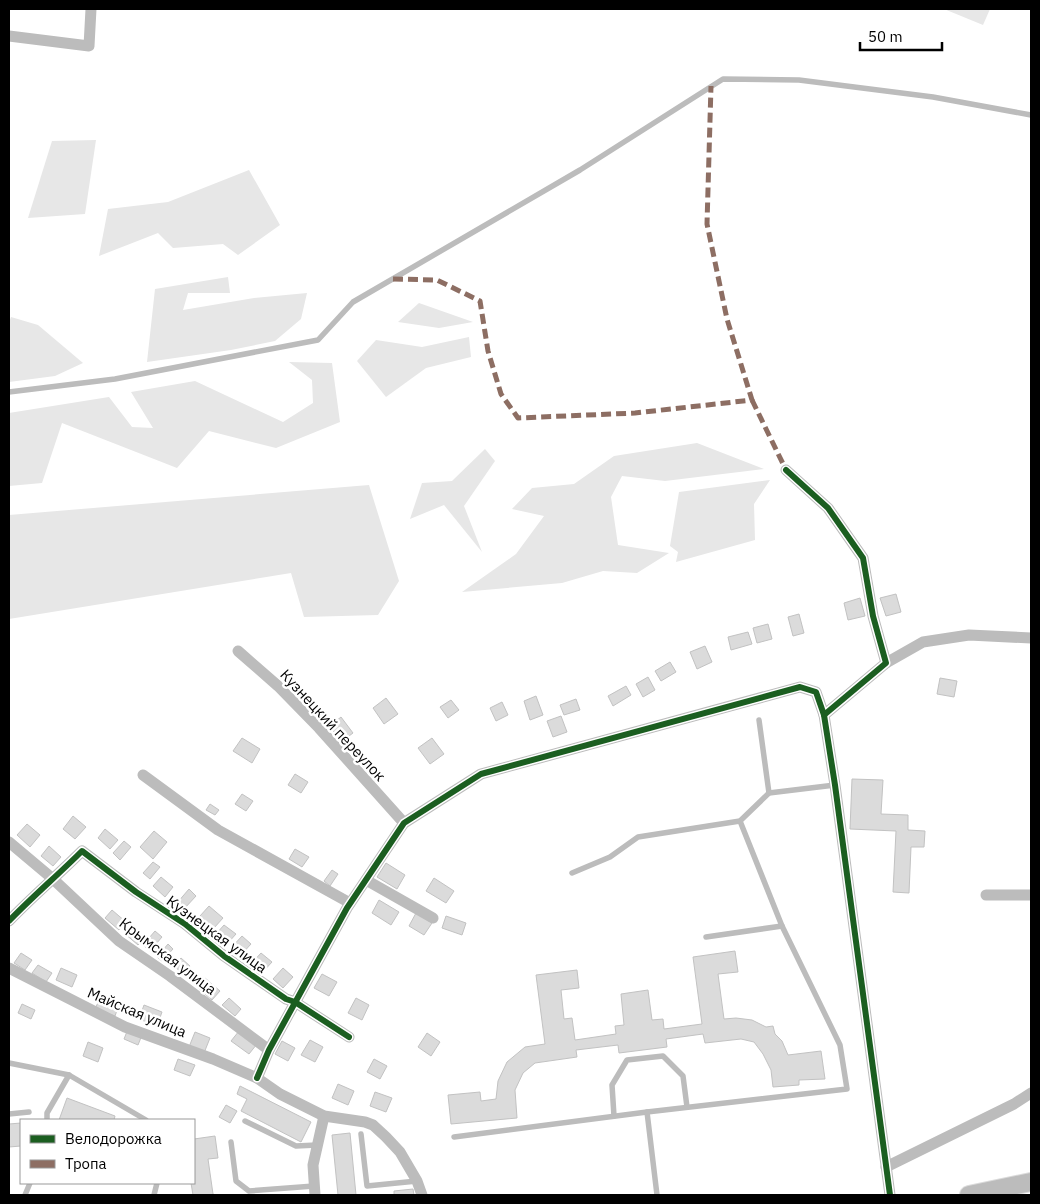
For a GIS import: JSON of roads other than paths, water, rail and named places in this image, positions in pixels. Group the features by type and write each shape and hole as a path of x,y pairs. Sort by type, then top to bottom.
{"main road":[{"path":"969,1195 1031,1182"}],"street":[{"path":"9,36 89,46 91,9"},
{"path":"786,470 828,508 864,558 873,616 886,662"},
{"path":"824,715 886,662 923,642 969,635 1031,638"},
{"name":"Кузнецкий переулок","path":"238,651 278,686 320,728 404,823"},
{"path":"257,1078 269,1050 350,903 404,823 481,774 800,687 816,692 824,715 890,1195"},
{"path":"143,775 218,830 350,903"},
{"name":"Крымская улица","path":"9,842 119,941 170,976 269,1050"},
{"name":"Кузнецкая улица","path":"53,880 82,851 136,892 185,924 224,956 286,999 295,1002 349,1037"},
{"path":"9,921 32,897 53,880"},
{"path":"366,880 432,918"},
{"path":"986,896 1031,895"},
{"name":"Майская улица","path":"9,968 125,1027 213,1059 257,1078 280,1094 324,1116 365,1122 373,1125 400,1152 417,1181 422,1195"},
{"path":"886,1167 1014,1104 1031,1093"},
{"path":"314,1191 313,1165 324,1116"}],"lane":[{"path":"9,392 115,379 318,340 353,302 580,170 723,78 799,80 933,97 1031,115"},
{"path":"759,720 768,793"},
{"path":"572,873 610,857 638,837 740,821 768,793 835,785"},
{"path":"454,1138 614,1116 847,1089 840,1045 782,926 740,821"},
{"path":"706,937 782,926"},
{"path":"614,1116 612,1085 627,1060 663,1056 683,1076 687,1107"},
{"path":"9,1063 69,1075 144,1119"},
{"path":"47,1119 47,1113 69,1075"},
{"path":"9,1114 29,1112"},
{"path":"647,1112 656,1195"},
{"path":"245,1121 296,1146 317,1145"},
{"path":"361,1134 367,1186 417,1181"},
{"path":"231,1142 236,1181 249,1191 314,1191"}]}
